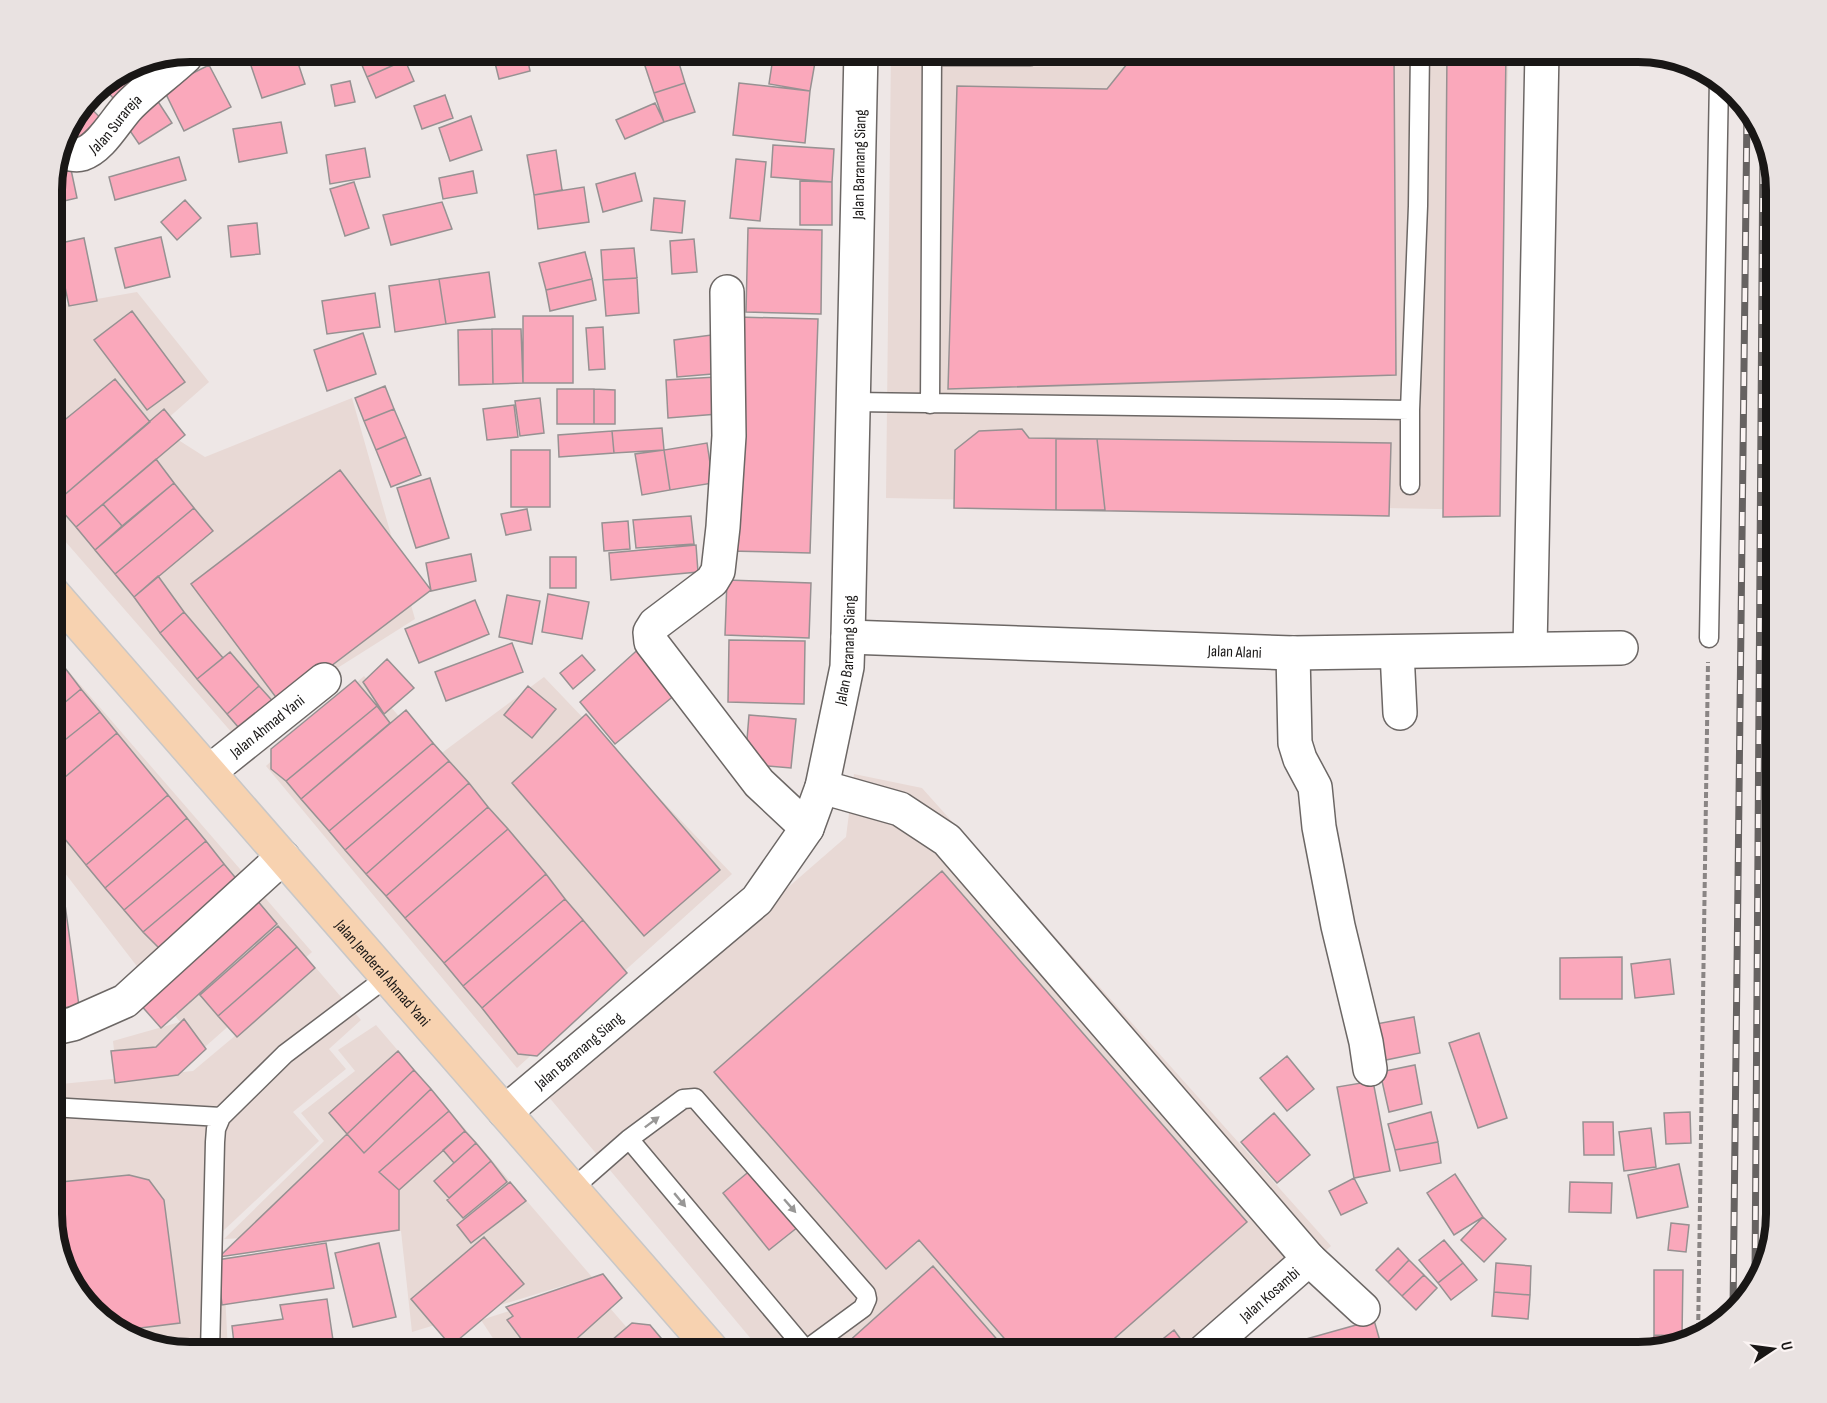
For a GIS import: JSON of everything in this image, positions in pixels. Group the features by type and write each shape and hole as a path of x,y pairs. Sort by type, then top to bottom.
{"main road":[{"name":"Jalan Jenderal Ahmad Yani","path":"62,604 705,1342"}],"street":[{"name":"Jalan Baranang Siang","path":"505,1112 757,900 807,828 822,787 847,667 861,62"},
{"path":"1530,649 1542,62"},
{"name":"Jalan Surareja","path":"67,153 78,155 92,148 117,123 127,108 179,63"},
{"path":"727,292 729,436 718,571 712,581 655,624 650,632 651,642 759,783 807,828"},
{"name":"Jalan Alani","path":"848,637 1293,653 1621,648"},
{"path":"1397,652 1400,713"},
{"path":"1293,653 1295,743 1300,759 1315,787 1319,827 1338,926 1366,1042 1370,1070"},
{"name":"Jalan Ahmad Yani","path":"209,772 324,680"},
{"path":"822,787 900,809 947,840 1309,1259 1363,1309"},
{"path":"62,1026 73,1024 124,1001 283,857"},
{"name":"Jalan Kosambi","path":"1214,1342 1309,1259"}],"lane":[{"path":"930,404 933,62"},
{"path":"1410,485 1420,62"},
{"path":"1709,638 1719,91"},
{"path":"854,402 1410,410"},
{"path":"210,1342 215,1142 216,1129 221,1117 285,1054 387,976"},
{"path":"572,1189 629,1139 683,1099 695,1098 864,1290 867,1299 863,1308 817,1342"},
{"path":"62,1108 221,1117"},
{"path":"629,1139 798,1342"}],"path":[{"path":"1698,1326 1709,638"}],"shaded area":[{"path":"891,62 1508,62 1488,510 886,498"},
{"path":"137,292 209,382 158,427 205,457 352,398 415,619 233,734 62,538 62,305"},
{"path":"62,664 312,952 188,1062 116,1068 113,1041 180,1022 62,869"},
{"path":"364,676 435,758 544,677 732,874 517,1068 266,766"},
{"path":"854,774 922,788 1331,1246 1222,1342 754,1342 548,1096 846,837"},
{"path":"316,968 361,1020 329,1049 346,1069 293,1112 319,1141 222,1232 228,1342 165,1339 148,1335 125,1324 99,1304 83,1285 71,1262 64,1238 62,1084 193,1071"},
{"path":"376,1025 592,1277 412,1332 401,1231 224,1239 324,1141 301,1113 355,1071 338,1050"},
{"path":"590,1285 639,1342 495,1342 481,1320"}],"building":[{"path":"250,62 298,62 305,84 262,98"},
{"path":"361,62 401,62 367,77"},
{"path":"401,62 406,62 414,81 376,98 367,77"},
{"path":"495,62 528,62 530,71 499,79"},
{"path":"679,62 685,83 654,93 644,63"},
{"path":"772,62 815,62 810,91 769,84"},
{"path":"1129,62 1394,62 1396,375 948,389 957,86 1107,89"},
{"path":"1447,62 1506,62 1500,516 1443,517"},
{"path":"209,65 231,107 184,131 163,88"},
{"path":"140,72 147,80 119,105 107,91"},
{"path":"350,81 355,102 335,106 331,85"},
{"path":"685,83 695,112 664,122 654,93"},
{"path":"739,83 810,91 805,143 733,135"},
{"path":"445,95 453,118 422,129 414,106"},
{"path":"157,100 172,123 139,144 124,122"},
{"path":"655,103 664,122 625,139 616,120"},
{"path":"91,108 110,128 83,154 71,140"},
{"path":"471,116 482,150 450,161 439,128"},
{"path":"281,122 287,153 239,162 233,129"},
{"path":"773,145 834,149 832,182 771,177"},
{"path":"365,148 370,177 330,184 326,155"},
{"path":"556,150 562,190 534,195 527,155"},
{"path":"179,157 186,180 115,200 109,177"},
{"path":"736,159 766,162 760,221 730,218"},
{"path":"69,160 77,198 62,201 62,181 65,161"},
{"path":"473,171 477,193 443,199 439,178"},
{"path":"635,173 642,201 603,212 596,184"},
{"path":"800,181 832,182 832,225 800,225"},
{"path":"354,182 369,228 345,236 330,189"},
{"path":"584,187 589,222 538,229 534,195"},
{"path":"654,198 685,201 682,233 651,230"},
{"path":"185,200 201,218 177,240 161,222"},
{"path":"442,202 452,229 391,245 383,215"},
{"path":"257,223 260,254 231,257 228,226"},
{"path":"748,228 822,230 821,314 746,312"},
{"path":"161,237 170,277 125,288 115,248"},
{"path":"84,238 97,301 69,306 62,273 62,243"},
{"path":"694,239 697,272 672,274 670,241"},
{"path":"634,248 637,278 603,280 601,250"},
{"path":"585,252 592,279 546,290 539,263"},
{"path":"489,272 495,317 446,324 439,279"},
{"path":"637,278 639,313 606,316 603,280"},
{"path":"439,279 446,324 395,332 389,286"},
{"path":"592,279 596,300 550,311 546,290"},
{"path":"375,293 380,327 327,334 322,301"},
{"path":"132,311 185,382 147,410 94,340"},
{"path":"523,316 573,316 573,383 523,383"},
{"path":"737,317 818,319 810,553 729,551"},
{"path":"603,327 605,369 589,370 586,328"},
{"path":"492,329 521,329 523,383 493,384"},
{"path":"492,329 493,384 459,385 458,330"},
{"path":"363,333 376,374 327,391 314,350"},
{"path":"719,334 724,373 677,377 674,340"},
{"path":"716,377 718,414 668,418 666,380"},
{"path":"115,379 150,422 62,497 62,422"},
{"path":"385,386 394,409 364,421 355,398"},
{"path":"557,389 594,389 594,424 557,424"},
{"path":"594,389 615,390 615,424 594,424"},
{"path":"540,398 544,433 520,436 515,401"},
{"path":"514,405 518,437 487,440 483,409"},
{"path":"164,409 185,435 76,527 62,511 62,497"},
{"path":"394,409 406,437 376,450 364,421"},
{"path":"662,428 664,450 614,453 612,431"},
{"path":"1022,429 1029,438 1391,443 1389,516 954,508 955,450 979,431"},
{"path":"612,431 614,453 559,457 558,435"},
{"path":"406,437 421,475 391,487 376,450"},
{"path":"1056,439 1097,439 1105,510 1056,510"},
{"path":"707,443 713,483 670,490 664,450"},
{"path":"511,450 550,450 550,507 511,507"},
{"path":"664,450 670,490 642,495 635,454"},
{"path":"156,459 174,483 122,526 103,504"},
{"path":"340,470 431,590 281,704 191,584"},
{"path":"430,478 449,538 416,548 397,488"},
{"path":"174,483 194,508 115,574 95,550"},
{"path":"103,504 122,526 95,550 76,527"},
{"path":"194,508 213,531 134,597 115,574"},
{"path":"527,509 531,530 506,535 501,514"},
{"path":"691,516 694,544 636,548 633,520"},
{"path":"628,521 630,549 604,551 602,523"},
{"path":"696,545 698,572 611,580 609,553"},
{"path":"471,554 476,581 431,591 426,563"},
{"path":"550,557 576,557 576,588 550,588"},
{"path":"158,576 184,612 160,633 134,597"},
{"path":"727,580 811,583 809,638 725,635"},
{"path":"548,594 589,602 582,639 542,632"},
{"path":"507,595 540,601 532,644 499,637"},
{"path":"475,600 489,634 419,663 405,629"},
{"path":"184,612 223,658 197,679 160,633"},
{"path":"729,640 805,641 804,704 728,702"},
{"path":"512,643 523,672 446,701 435,672"},
{"path":"644,644 681,690 615,744 580,702"},
{"path":"230,652 259,686 227,714 197,679"},
{"path":"582,655 595,670 573,689 560,673"},
{"path":"387,659 414,688 384,714 363,682"},
{"path":"65,668 81,689 62,705 62,670"},
{"path":"355,680 377,706 286,781 271,769 271,749"},
{"path":"259,686 278,707 239,728 227,714"},
{"path":"528,686 556,709 532,738 504,715"},
{"path":"81,689 100,712 62,742 62,705"},
{"path":"377,706 390,723 301,799 286,781"},
{"path":"406,710 433,743 329,831 301,799"},
{"path":"100,712 117,733 62,780 62,742"},
{"path":"586,714 720,870 644,936 512,783"},
{"path":"749,715 796,719 791,768 745,764"},
{"path":"117,733 168,795 86,865 62,836 62,780"},
{"path":"433,743 449,761 345,850 329,831"},
{"path":"449,761 469,783 366,874 345,850"},
{"path":"469,783 488,807 386,896 366,874"},
{"path":"168,795 187,818 105,888 86,865"},
{"path":"488,807 508,829 405,918 386,896"},
{"path":"187,818 206,841 124,910 105,888"},
{"path":"508,829 546,874 444,963 405,918"},
{"path":"206,841 224,864 143,932 124,910"},
{"path":"224,864 244,888 166,955 143,932"},
{"path":"942,871 1247,1222 1110,1342 1007,1342 919,1240 886,1269 714,1072"},
{"path":"546,874 565,899 463,986 444,963"},
{"path":"62,890 79,1006 62,1008"},
{"path":"256,899 277,924 161,1028 139,1003"},
{"path":"565,899 583,920 482,1008 463,986"},
{"path":"583,920 627,973 537,1056 518,1054 482,1008"},
{"path":"278,926 297,947 218,1016 200,995"},
{"path":"297,947 315,968 237,1037 218,1016"},
{"path":"1622,957 1622,999 1560,999 1560,958"},
{"path":"1670,959 1674,994 1635,998 1631,964"},
{"path":"1414,1017 1420,1053 1381,1061 1376,1024"},
{"path":"184,1019 206,1049 178,1075 115,1083 111,1051 156,1047"},
{"path":"1479,1033 1507,1118 1478,1128 1449,1043"},
{"path":"398,1051 414,1070 347,1134 329,1113"},
{"path":"1287,1056 1314,1089 1287,1111 1260,1078"},
{"path":"1415,1065 1422,1104 1389,1112 1380,1072"},
{"path":"414,1070 431,1089 364,1153 347,1134"},
{"path":"1373,1081 1390,1171 1354,1178 1337,1087"},
{"path":"431,1089 449,1111 379,1172 399,1190 399,1230 219,1257 347,1134 364,1153"},
{"path":"449,1111 465,1131 399,1190 379,1172"},
{"path":"1431,1112 1438,1142 1395,1150 1388,1124"},
{"path":"1690,1112 1691,1143 1666,1144 1664,1113"},
{"path":"1274,1113 1310,1155 1277,1183 1241,1142"},
{"path":"1583,1122 1613,1122 1614,1155 1584,1155"},
{"path":"1651,1128 1656,1167 1624,1171 1619,1132"},
{"path":"465,1131 476,1143 454,1163 443,1150"},
{"path":"1438,1142 1441,1163 1400,1171 1395,1150"},
{"path":"476,1143 491,1161 449,1198 434,1181"},
{"path":"491,1161 507,1182 463,1218 447,1200"},
{"path":"1679,1164 1688,1207 1637,1218 1628,1175"},
{"path":"752,1169 798,1227 769,1250 723,1193"},
{"path":"1455,1174 1483,1217 1454,1235 1427,1193"},
{"path":"129,1175 149,1180 164,1200 180,1323 134,1329 112,1315 88,1291 71,1262 66,1247 62,1222 62,1182"},
{"path":"1354,1178 1367,1203 1341,1215 1329,1191"},
{"path":"510,1182 526,1201 471,1243 457,1225"},
{"path":"1570,1182 1612,1183 1611,1213 1569,1212"},
{"path":"1483,1217 1506,1239 1484,1262 1461,1240"},
{"path":"1671,1223 1689,1225 1686,1252 1668,1250"},
{"path":"484,1237 524,1284 456,1342 448,1342 411,1299"},
{"path":"1444,1240 1463,1263 1438,1283 1419,1260"},
{"path":"326,1243 334,1288 222,1305 217,1260"},
{"path":"379,1243 396,1317 353,1327 335,1253"},
{"path":"1398,1248 1409,1260 1388,1282 1376,1270"},
{"path":"1409,1260 1424,1275 1402,1296 1388,1282"},
{"path":"1463,1263 1477,1280 1451,1300 1438,1283"},
{"path":"1496,1263 1531,1266 1530,1295 1494,1292"},
{"path":"933,1266 999,1342 848,1342"},
{"path":"1654,1270 1683,1270 1682,1334 1676,1336 1654,1335"},
{"path":"603,1274 622,1298 573,1342 524,1342 507,1320 513,1316 506,1307"},
{"path":"1424,1275 1437,1288 1416,1310 1402,1296"},
{"path":"1494,1292 1530,1295 1528,1319 1492,1316"},
{"path":"327,1299 333,1342 234,1342 232,1326 283,1319 280,1305"},
{"path":"1374,1320 1380,1342 1307,1342 1306,1339"},
{"path":"632,1323 650,1325 664,1342 610,1342"},
{"path":"1174,1330 1183,1342 1159,1342"},
{"path":"1654,1335 1676,1336 1662,1339 1654,1340"}],"railway":[{"path":"1733,1298 1747,124"},
{"path":"1755,1264 1763,166"}]}
